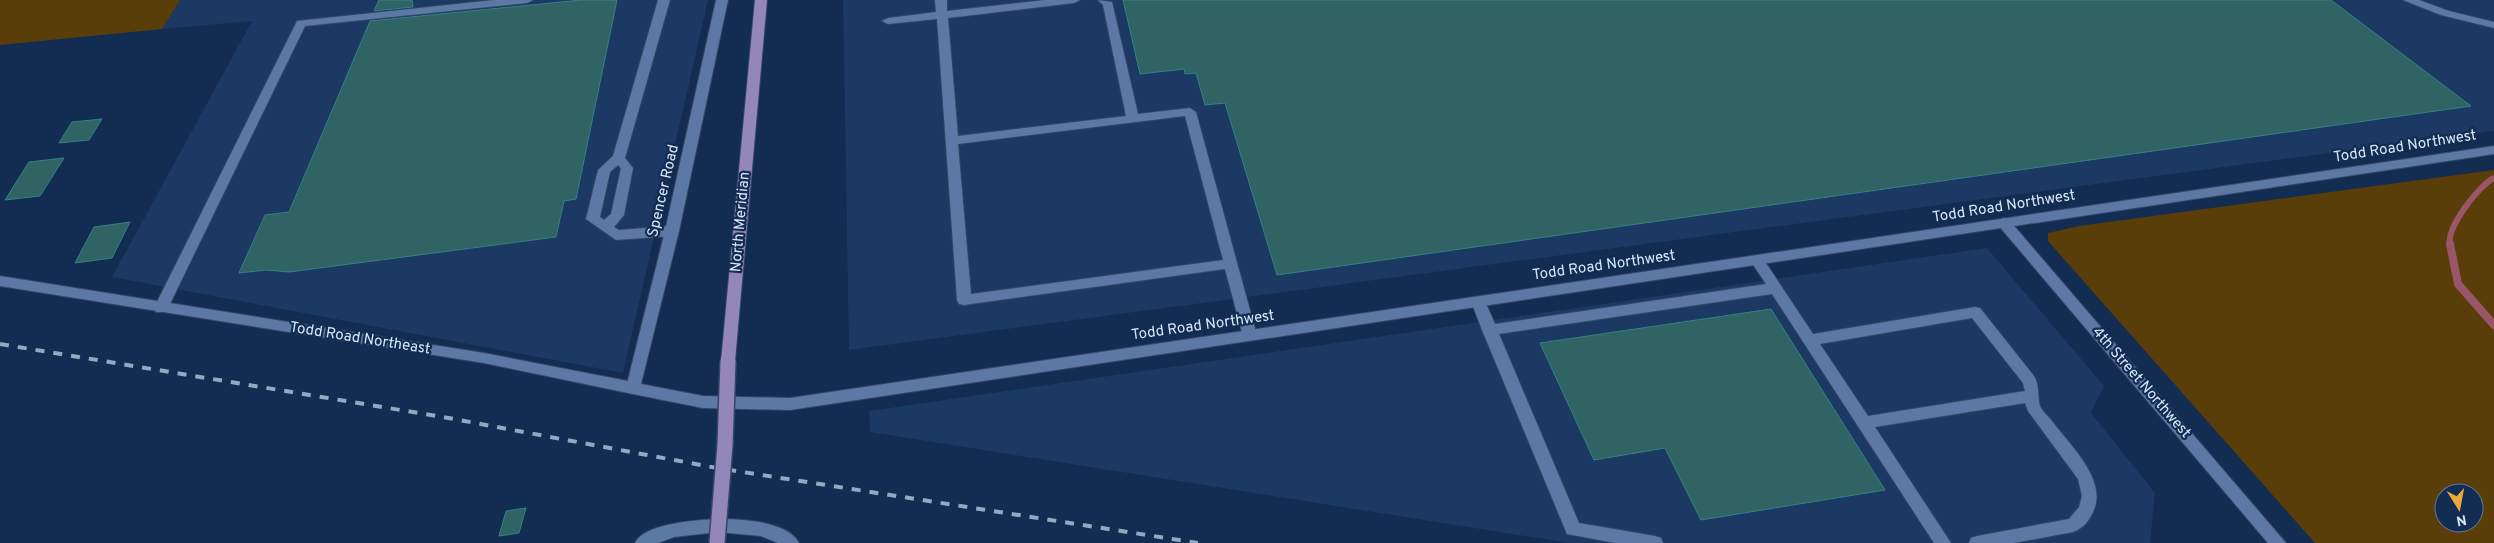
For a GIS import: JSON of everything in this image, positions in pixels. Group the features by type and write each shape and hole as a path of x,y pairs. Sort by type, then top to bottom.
{"main road":[{"name":"North Meridian","path":"717,543 725,444 728,361 761,0"}],"street":[{"path":"161,308 301,24 527,0"},
{"path":"664,0 618,158 604,170 593,220 606,227 608,231 624,235 672,231"},
{"name":"Spencer Road","path":"633,388 672,231 722,0"},
{"path":"941,0 964,300 1230,264"},
{"path":"888,21 1074,0"},
{"path":"2409,0 2445,13 2494,25"},
{"path":"952,141 1190,112 1250,336"},
{"name":"Todd Road Northwest","path":"718,403 758,402 790,404 2494,150"},
{"path":"606,227 617,215 627,168 618,158"},
{"name":"4th Street Northwest","path":"2004,223 2278,543"},
{"path":"1757,260 1943,543"},
{"name":"Todd Road Northeast","path":"0,281 484,358 703,402 718,403"},
{"path":"1489,330 1776,288"},
{"path":"1478,302 1573,529 1655,543"},
{"path":"1809,340 1975,312 2029,380 2033,407 2090,486 2088,508 2083,518 2073,525 1977,543"},
{"path":"1864,423 2032,396"},
{"path":"643,543 651,536 674,530 749,526 767,529 784,536 791,543"}],"lane":[{"path":"1104,0 1108,4 1133,119"}],"shaded area":[{"path":"0,0 180,0 162,29 0,45"},
{"path":"180,0 708,0 623,373 112,277 252,21 162,29"},
{"path":"843,0 2494,0 2494,131 849,350"},
{"path":"2494,170 2494,543 2315,543 2048,241 2048,233 2079,226"},
{"path":"1987,248 2104,386 2091,413 2155,493 2150,543 1569,543 870,432 869,411"}],"building":[{"path":"379,0 412,0 413,7 374,11"},
{"path":"581,0 617,0 576,199 564,201 556,237 289,272 266,270 239,273 265,215 289,212 370,21"},
{"path":"1123,0 2331,0 2471,106 1277,275 1225,103 1205,105 1196,73 1185,74 1184,69 1140,74"},
{"path":"102,119 89,140 59,143 72,122"},
{"path":"64,158 40,196 5,200 29,162"},
{"path":"130,222 112,258 75,263 94,227"},
{"path":"1771,309 1885,490 1701,520 1665,448 1594,460 1540,343"},
{"path":"526,508 519,533 499,536 506,511"}],"waterway":[{"path":"2450,244 2453,228 2458,218 2480,189 2494,178"},
{"path":"2450,244 2458,284 2494,325"}],"railway":[{"path":"0,344 443,417 717,468 1198,543"}]}
